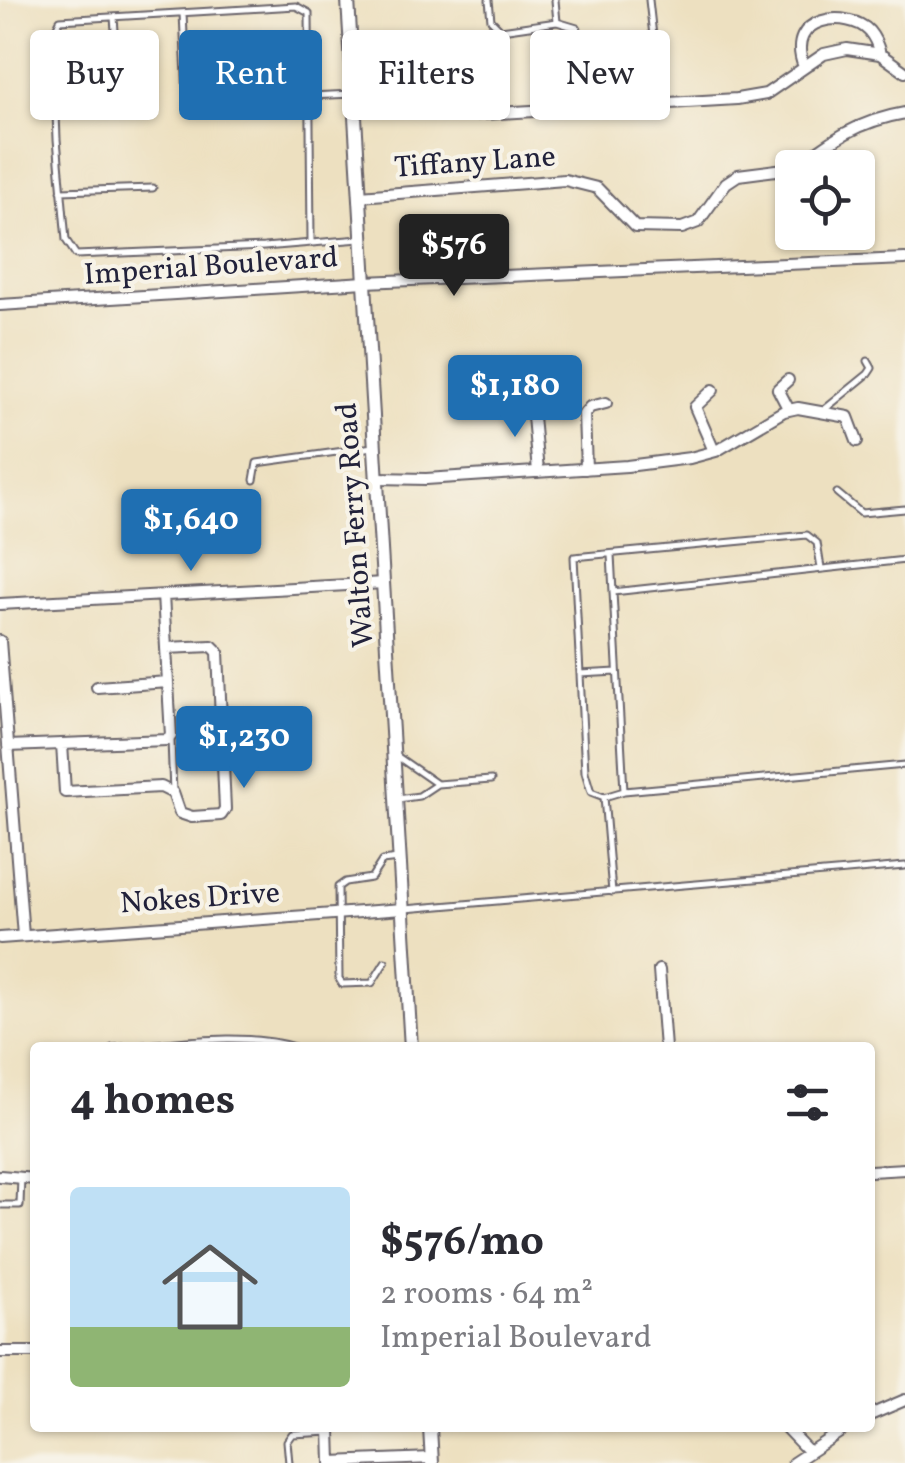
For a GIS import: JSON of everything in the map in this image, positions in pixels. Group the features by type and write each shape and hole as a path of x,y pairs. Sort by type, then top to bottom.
{"street":[{"name":"Walton Ferry Road","path":"348,0 350,30"},
{"path":"804,67 800,57 802,34 819,22 850,21 866,28 880,54"},
{"path":"510,113 737,100 766,94 824,54 847,49 880,54 905,72"},
{"name":"Tiffany Lane","path":"817,150 873,118 905,113"},
{"name":"Walton Ferry Road","path":"356,120 411,1042"},
{"name":"Tiffany Lane","path":"360,196 565,180 597,188 635,227 674,230 698,222 726,183 738,175 775,170"},
{"name":"Imperial Boulevard","path":"0,305 366,282 905,259"},
{"path":"788,380 778,389 789,410"},
{"path":"714,390 695,408 714,451"},
{"path":"586,468 584,414 590,406 606,403"},
{"path":"532,405 538,472"},
{"path":"378,478 538,472 690,458 714,451 789,410 848,417 857,441"},
{"path":"0,604 384,583"},
{"path":"8,746 167,740 171,736 163,595"},
{"path":"0,641 3,729 8,746 23,936"},
{"path":"62,744 65,792 161,787 173,794 180,812 192,817 221,816 225,809 218,652 212,646 166,648"},
{"path":"97,687 168,682"},
{"name":"Nokes Drive","path":"0,938 403,909"},
{"path":"659,970 664,1042"},
{"path":"875,1171 905,1169"},
{"path":"0,1176 30,1178"},
{"path":"0,1352 30,1352"},
{"path":"875,1413 905,1400"},
{"path":"330,1432 331,1463 432,1461 430,1432"},
{"path":"790,1432 809,1452"},
{"path":"792,1463 840,1432"}],"lane":[{"path":"490,0 492,20 501,30 557,22 577,28 586,44 597,52 646,46 652,36 649,0"},
{"path":"555,0 557,22"},
{"path":"309,30 309,12 296,6 60,20 53,34 66,240 76,255 264,248 363,238"},
{"path":"183,13 184,30"},
{"path":"114,16 115,30"},
{"path":"310,120 311,241"},
{"path":"62,191 153,188"},
{"path":"822,411 868,374 872,368 868,361"},
{"path":"254,480 257,462 376,446"},
{"path":"836,493 861,513 905,509"},
{"path":"821,569 817,543 806,535 574,557 584,772 592,792 604,797 624,791 905,765"},
{"path":"610,554 624,791"},
{"path":"613,592 905,560"},
{"path":"580,674 616,672"},
{"path":"171,736 173,794"},
{"path":"394,754 437,784"},
{"path":"397,799 418,796 437,784 491,780"},
{"path":"604,797 612,892"},
{"path":"385,962 372,984 342,984 337,914 340,884 371,878 382,862 401,858"},
{"path":"403,909 905,866"},
{"path":"211,1042 275,1042"},
{"path":"0,1204 20,1205 21,1177"},
{"path":"289,1463 288,1441 292,1434 311,1432"}]}
